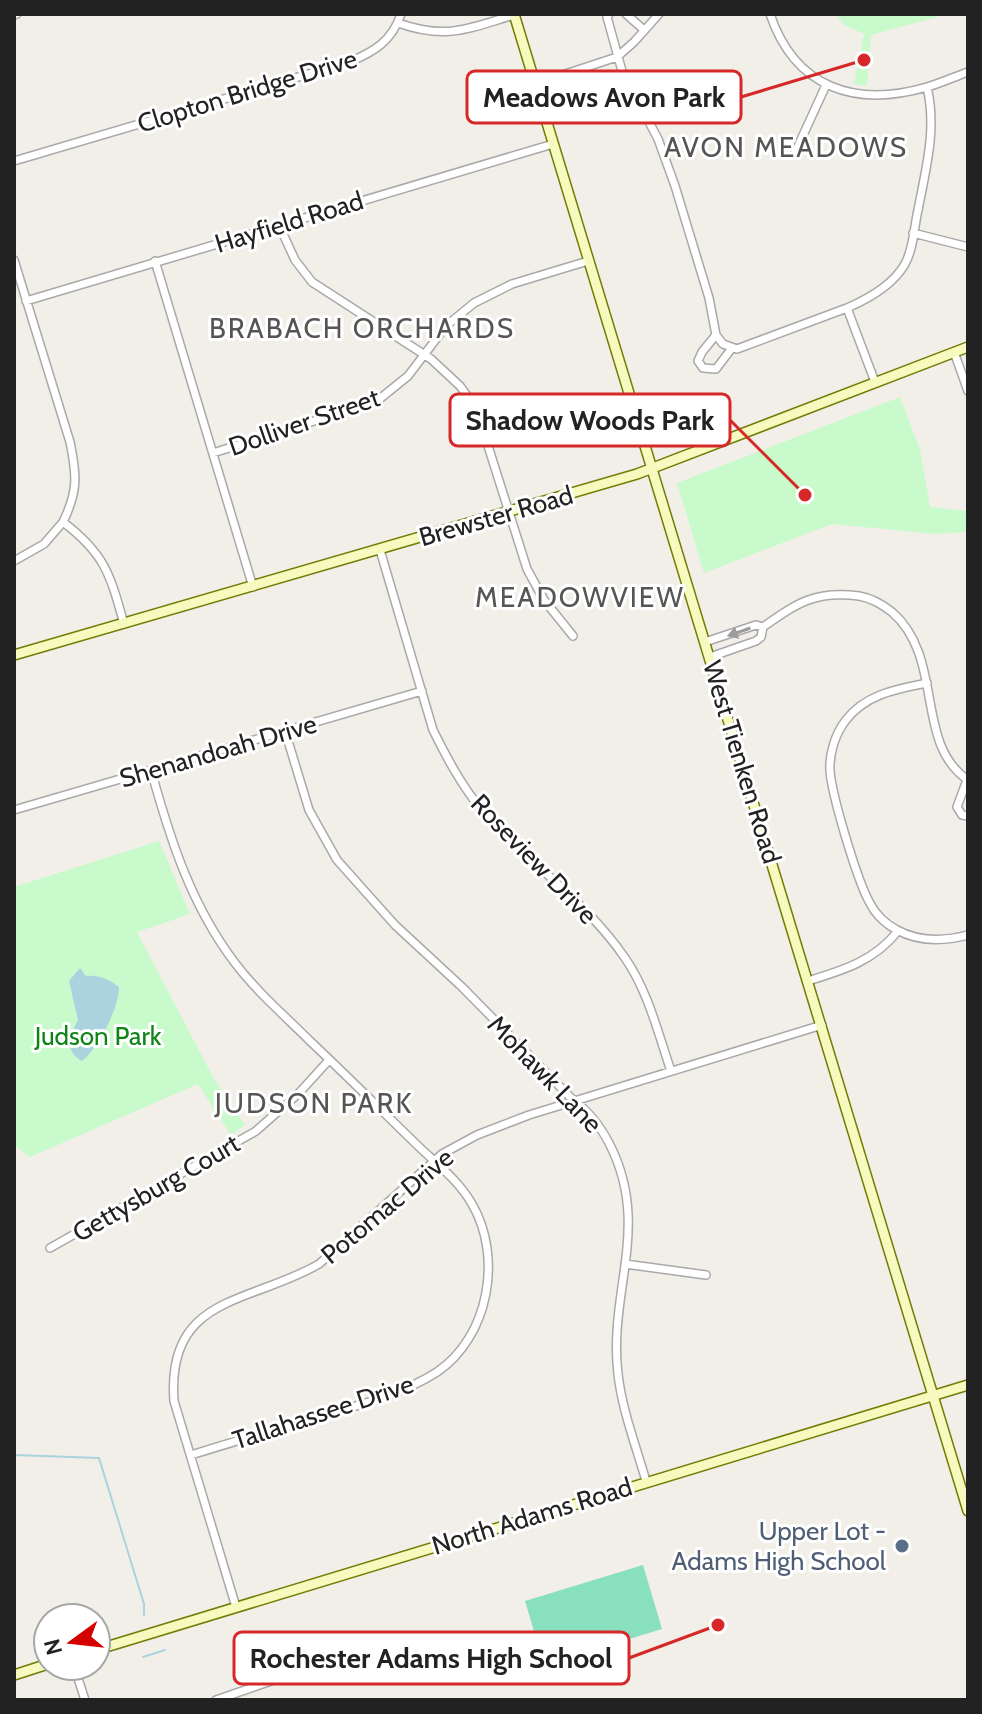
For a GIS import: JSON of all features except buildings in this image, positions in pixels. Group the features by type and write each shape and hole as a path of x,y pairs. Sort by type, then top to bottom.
{"street":[{"path":"401,14 398,23 430,33 444,33 514,14"},
{"name":"West Tienken Road","path":"514,14 968,1511"},
{"path":"609,14 609,29 617,57 658,139 706,289 716,335 723,344 732,348 752,344 847,308 878,292 905,264 932,132 927,87"},
{"path":"626,14 644,30"},
{"path":"535,84 617,57 659,14"},
{"path":"770,14 792,59 815,80 826,85 861,95 886,95 927,87 968,72"},
{"name":"Clopton Bridge Drive","path":"14,161 349,62 371,53 386,41 398,23"},
{"path":"794,155 826,85"},
{"name":"Hayfield Road","path":"26,301 553,144"},
{"path":"279,225 295,260 312,282 425,356 460,386 476,408 534,585 573,636"},
{"path":"913,233 968,247"},
{"path":"14,260 70,442 76,485 73,501 63,522 44,544 14,561"},
{"path":"155,261 253,587"},
{"name":"Dolliver Street","path":"213,453 377,401 393,391 425,356 446,326 490,293 588,261"},
{"path":"847,308 875,382"},
{"path":"716,335 698,361 703,368 716,369 732,348"},
{"name":"Brewster Road","path":"14,655 652,468 968,347"},
{"path":"954,352 968,391"},
{"path":"63,522 84,539 103,562 124,624"},
{"name":"Roseview Drive","path":"380,550 433,730 447,758 493,822 598,923 626,959 644,993 671,1071"},
{"path":"710,657 756,641 761,637 763,627 787,610 817,596 832,593 866,597 889,610 904,623 920,650 945,757 967,780 957,807 962,815 968,816"},
{"path":"705,642 756,625 763,627"},
{"path":"927,683 872,697 846,720 831,751 830,773 865,894 872,908 898,931 931,941 968,935"},
{"name":"Shenandoah Drive","path":"14,810 422,691"},
{"name":"Mohawk Lane","path":"285,731 309,810 337,860 395,925 565,1088 574,1101 586,1109 599,1126 622,1173 628,1193 629,1213 618,1329 618,1374 646,1481"},
{"name":"Tallahassee Drive","path":"151,770 179,862 206,918 252,985 435,1160 472,1203 486,1242 489,1262 485,1298 468,1340 447,1364 403,1390 191,1455"},
{"path":"808,981 866,961 879,953 898,931"},
{"name":"Potomac Drive","path":"236,1607 174,1401 177,1356 190,1327 223,1304 301,1275 319,1264 435,1160 497,1126 822,1025"},
{"name":"Gettysburg Court","path":"50,1248 256,1131 299,1093 329,1060"},
{"path":"625,1264 706,1275"},
{"name":"North Adams Road","path":"112,1645 968,1385"},
{"path":"216,1700 271,1681"}],"green space":[{"path":"836,14 948,14 871,35 867,86 854,84 864,34 844,25"},
{"path":"900,397 920,450 930,507 968,511 968,532 935,534 832,524 704,573 677,483"},
{"name":"Judson Park","path":"159,841 190,914 137,932 213,1077 245,1125 231,1135 198,1084 30,1157 14,1145 14,887"},
{"path":"643,1565 662,1629 544,1665 525,1601"}],"water":[{"path":"80,968 86,976 104,978 119,987 107,1027 82,1061 73,1053 70,1043 78,1020 69,981"}],"waterway":[{"path":"14,1455 99,1458 144,1604 144,1615"},
{"path":"143,1657 165,1650"}],"place":[{"name":"Meadows Avon Park","path":"864,60"},
{"name":"Shadow Woods Park","path":"805,495"},
{"name":"Upper Lot - Adams High School","path":"902,1546"},
{"name":"Rochester Adams High School","path":"718,1625"}],"district":[{"name":"AVON MEADOWS","path":"786,147"},
{"name":"BRABACH ORCHARDS","path":"362,328"},
{"name":"MEADOWVIEW","path":"580,597"},
{"name":"JUDSON PARK","path":"314,1103"}]}
